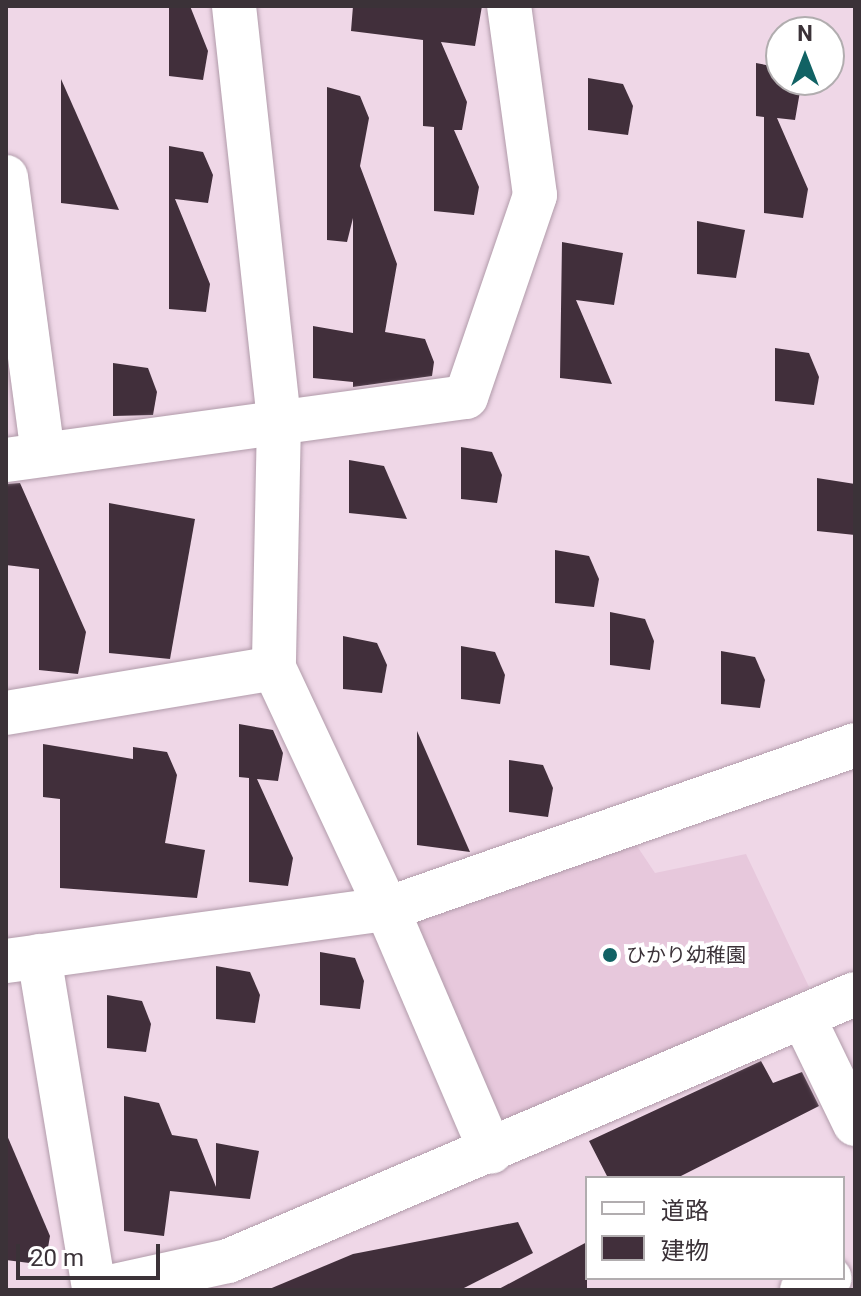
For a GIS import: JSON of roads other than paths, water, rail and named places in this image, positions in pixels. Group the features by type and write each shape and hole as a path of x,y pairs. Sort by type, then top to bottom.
{"street":[{"path":"234,6 279,421 274,668 387,909 491,1152"},
{"path":"6,177 24,458 466,397 535,195 509,6"},
{"path":"6,713 274,668"},
{"path":"855,745 387,909 23,958 95,1290 233,1276 491,1152 855,994"},
{"path":"803,1017 855,1124"},
{"path":"802,1290 825,1280"}],"place":[{"name":"ひかり幼稚園","path":"610,955"}]}
